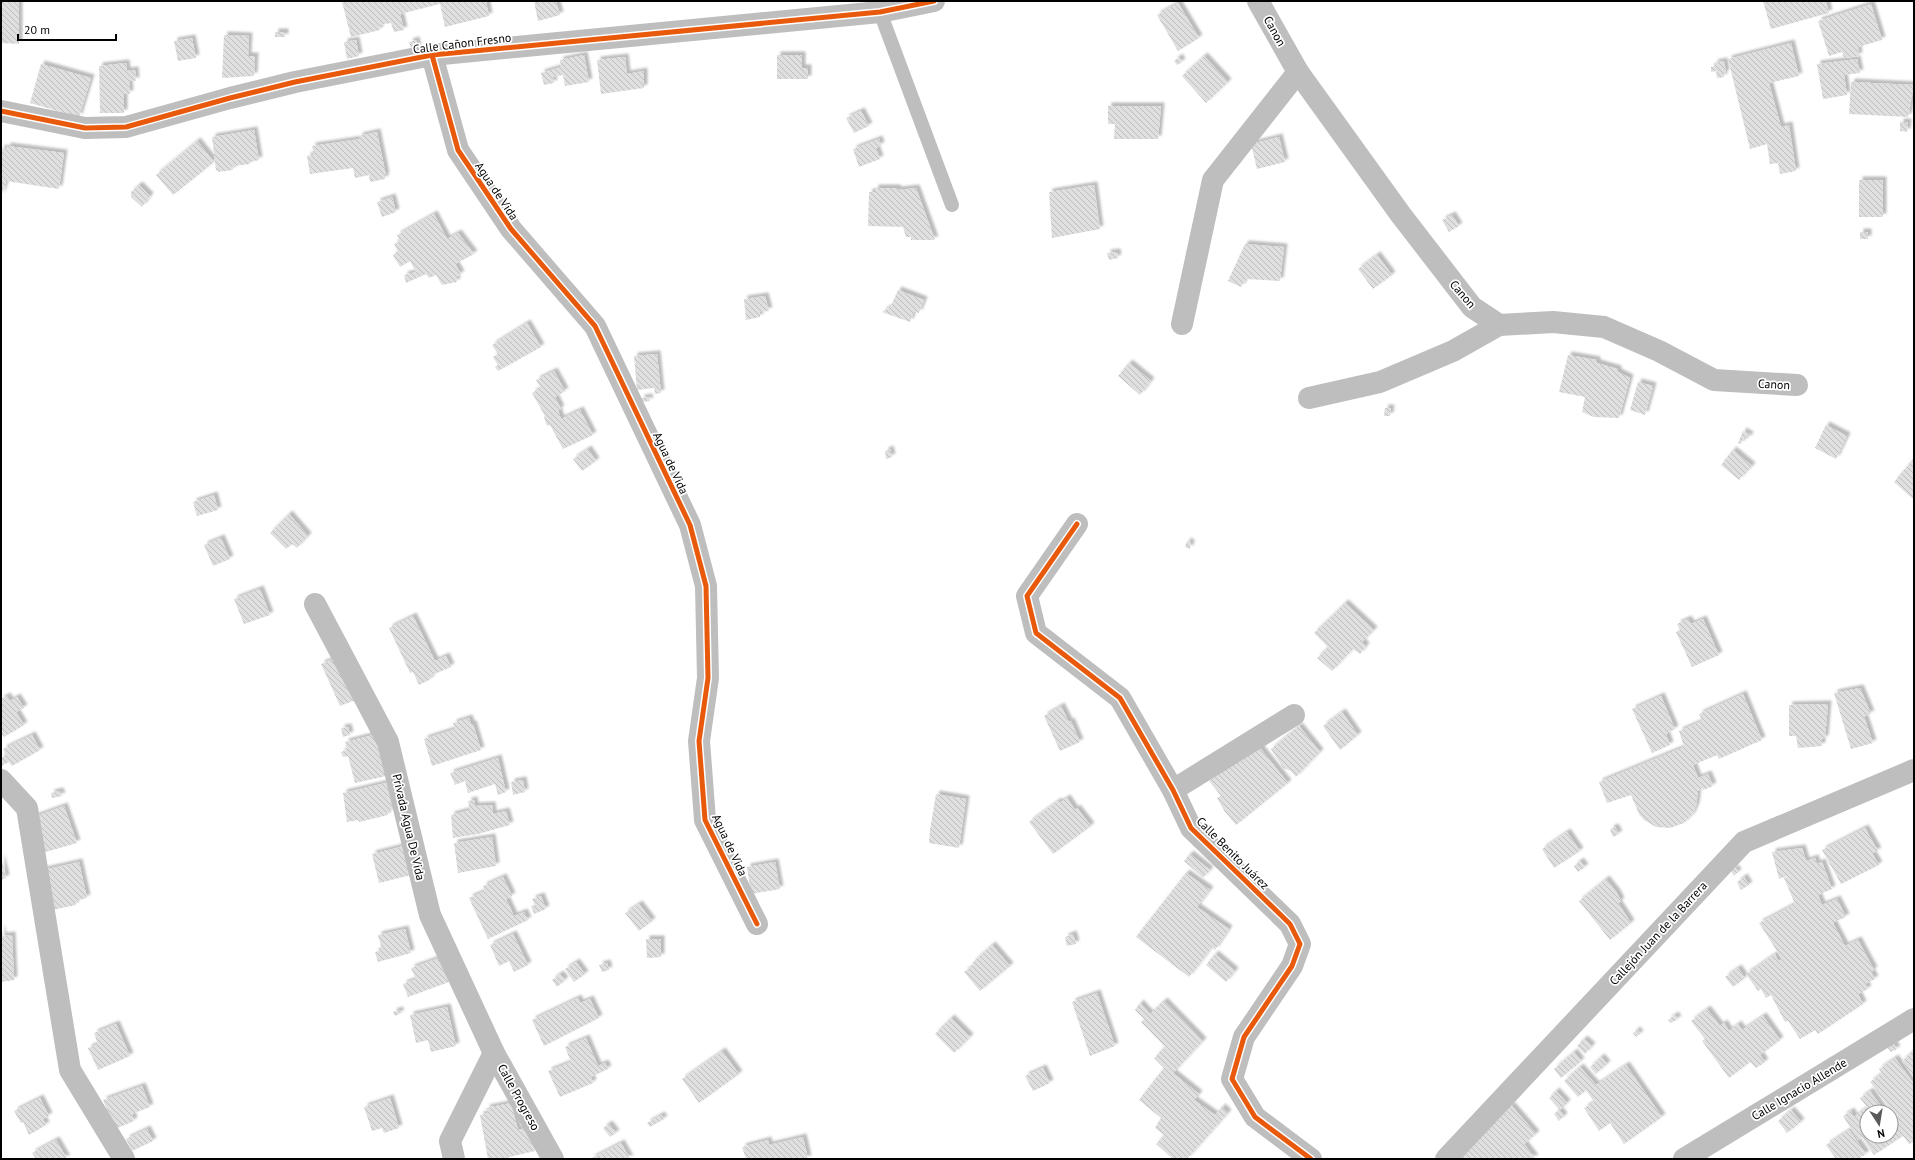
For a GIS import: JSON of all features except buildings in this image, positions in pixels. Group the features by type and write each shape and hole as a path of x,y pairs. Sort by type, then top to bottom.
{"street":[{"name":"Calle Cañon Fresno","path":"1,111 85,128 126,127 230,98 281,86 432,55 880,12 934,1"},
{"name":"Canon","path":"1258,1 1298,72 1401,215 1472,307 1498,325 1553,322 1604,326 1659,351 1714,380 1797,385"},
{"name":"Agua de Vida","path":"432,55 458,150 511,229 595,326 690,525 706,586 708,678 699,741 705,820 757,924"},
{"path":"1182,324 1213,180 1298,72"},
{"path":"1309,398 1380,382 1453,351 1498,325"},
{"name":"Calle Benito Juárez","path":"1077,524 1027,596 1036,633 1120,698 1172,790 1191,828 1290,924 1300,944 1292,966 1244,1037 1232,1079 1255,1117 1311,1159"},
{"name":"Privada Agua De Vida","path":"315,604 388,742 430,915 494,1053"},
{"path":"1172,790 1294,715"},
{"name":"Callejón Juan de la Barrera","path":"1446,1159 1744,842 1914,770"},
{"path":"1,780 27,808 70,1070 124,1159"},
{"name":"Calle Ignacio Allende","path":"1684,1159 1914,1019"},
{"name":"Calle Progreso","path":"454,1159 450,1141 494,1053"},
{"name":"Calle Progreso","path":"494,1053 553,1159"}],"lane":[{"path":"880,12 952,205"}],"cycle path":[{"path":"1,111 85,128 126,127 230,98 295,82 432,55 880,12 934,1"},
{"path":"432,55 458,150 511,229 595,326 690,525 706,586 708,678 699,741 705,820 757,924"},
{"path":"1077,524 1027,596 1036,633 1120,698 1173,790 1191,828 1290,924 1300,944 1292,966 1244,1037 1232,1079 1255,1117 1311,1159"}]}
